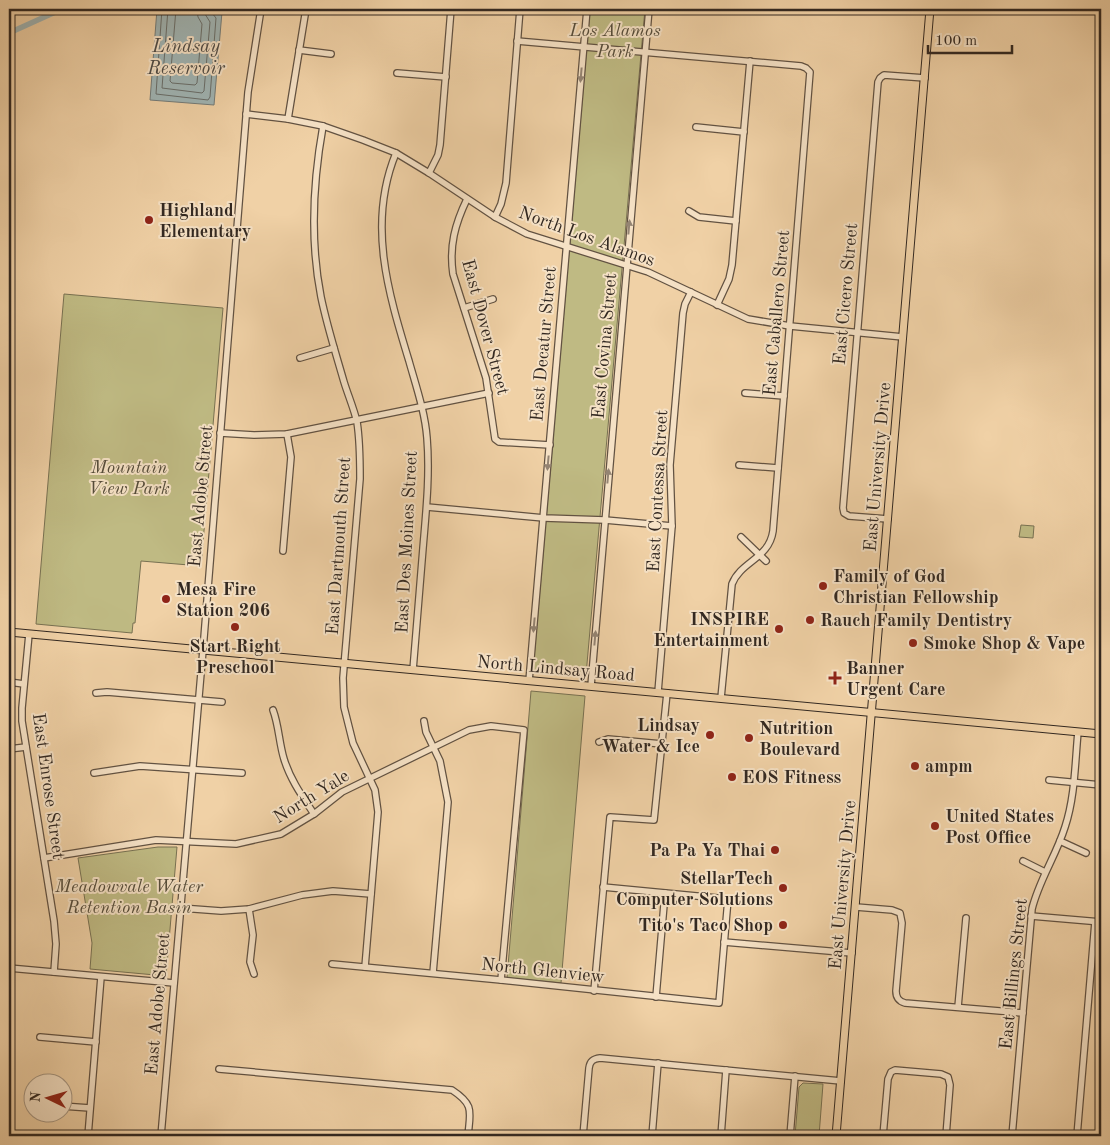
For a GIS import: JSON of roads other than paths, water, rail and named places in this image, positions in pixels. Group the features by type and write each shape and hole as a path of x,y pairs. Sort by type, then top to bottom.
{"main road":[{"name":"East University Drive","path":"836,1136 930,9"},
{"name":"North Lindsay Road","path":"9,632 1101,734"}],"street":[{"name":"East Adobe Street","path":"161,1136 203,650 249,79 261,9"},
{"path":"288,119 306,9"},
{"path":"429,173 438,155 440,145 451,9"},
{"path":"495,217 501,204 506,183 520,9"},
{"name":"East Decatur Street","path":"529,681 587,9"},
{"name":"East Covina Street","path":"590,686 649,9"},
{"path":"517,41 750,61 730,272 717,305"},
{"path":"299,50 331,54"},
{"name":"East Caballero Street","path":"721,698 732,584 738,574 768,547 772,537 810,78 808,69 801,66 750,61"},
{"path":"397,73 446,78"},
{"name":"East Cicero Street","path":"888,519 851,516 844,513 843,505 857,332 878,84 880,78 887,75 925,78"},
{"name":"North Los Alamos","path":"246,114 288,119 322,126 396,153 495,217 527,234 566,248 648,272 748,318 790,326 903,337"},
{"name":"East Dartmouth Street","path":"322,126 316,173 315,241 321,297 356,420 360,446 360,479 343,678 344,707 353,743 375,790 378,812 365,967"},
{"path":"696,127 744,132"},
{"name":"East Des Moines Street","path":"396,153 389,170 383,196 384,257 390,300 422,407 427,438 427,507 413,670"},
{"name":"East Dover Street","path":"467,199 458,218 451,250 453,274 481,360 489,393 496,440 550,445"},
{"path":"689,211 699,217 736,221"},
{"name":"East Contessa Street","path":"658,692 672,526 670,465 683,313 690,292"},
{"path":"464,308 493,299"},
{"path":"300,358 334,348"},
{"path":"220,433 287,434 489,393"},
{"path":"745,393 784,396"},
{"path":"283,550 291,457 287,434"},
{"path":"739,465 778,468"},
{"path":"427,507 544,518 605,520 672,526"},
{"path":"741,537 766,560"},
{"name":"East Enrose Street","path":"29,634 22,715 56,944 54,972"},
{"path":"9,682 24,684"},
{"path":"96,693 107,692 222,702"},
{"path":"594,991 610,817 654,820 666,693"},
{"path":"273,710 278,723 284,760 298,791 314,814"},
{"path":"424,721 425,728 440,761 448,802 433,973"},
{"name":"North Yale","path":"44,858 146,842 186,841 236,844 281,834 314,814 342,792 469,730 492,726 524,730 501,980"},
{"name":"East Billings Street","path":"1012,1136 1031,916 1035,896 1060,841 1068,818 1078,732"},
{"path":"599,742 608,739 662,744"},
{"path":"9,749 26,747"},
{"path":"94,773 140,766 242,773"},
{"path":"1049,780 1101,785"},
{"path":"1060,841 1086,853"},
{"path":"1023,862 1045,872"},
{"path":"603,887 728,899 724,942 852,954"},
{"path":"181,908 221,912 249,909 302,895 333,891 371,894"},
{"path":"656,997 665,893"},
{"path":"856,907 892,910 900,913 902,922 896,990 898,999 905,1003 1023,1013"},
{"path":"249,909 253,935 250,962 254,974"},
{"path":"1031,916 1098,922 1077,1136"},
{"path":"958,1007 966,918"},
{"name":"North Glenview","path":"332,964 719,1003 724,942"},
{"path":"9,968 174,983"},
{"path":"88,1136 101,977"},
{"path":"40,1037 96,1042"},
{"path":"583,1136 589,1068 592,1060 600,1058 841,1080"},
{"path":"652,1136 658,1063"},
{"path":"219,1069 452,1090 465,1099 470,1110 468,1136"},
{"path":"721,1136 726,1070"},
{"path":"883,1136 888,1079 891,1072 899,1070 941,1074 948,1077 950,1085 946,1136"},
{"path":"790,1136 795,1076"},
{"path":"72,1107 90,1108"}],"water":[{"name":"Lindsay Reservoir","path":"157,9 222,12 214,105 150,100"}],"waterway":[{"path":"9,33 62,9"}],"place":[{"name":"Highland Elementary","path":"149,220"},
{"name":"Family of God Christian Fellowship","path":"823,586"},
{"name":"Mesa Fire Station 206","path":"166,599"},
{"name":"Rauch Family Dentistry","path":"810,620"},
{"name":"Start Right Preschool","path":"235,627"},
{"name":"INSPIRE Entertainment","path":"779,629"},
{"name":"Smoke Shop & Vape","path":"913,643"},
{"name":"Banner Urgent Care","path":"835,678"},
{"name":"Lindsay Water & Ice","path":"710,735"},
{"name":"Nutrition Boulevard","path":"749,738"},
{"name":"ampm","path":"915,766"},
{"name":"EOS Fitness","path":"732,777"},
{"name":"United States Post Office","path":"935,826"},
{"name":"Pa Pa Ya Thai","path":"775,850"},
{"name":"StellarTech Computer Solutions","path":"783,888"},
{"name":"Tito's Taco Shop","path":"783,925"}],"park label":[{"name":"Los Alamos Park","path":"615,40"},
{"name":"Mountain View Park","path":"129,477"},
{"name":"Meadowvale Water Retention Basin","path":"129,896"}]}
